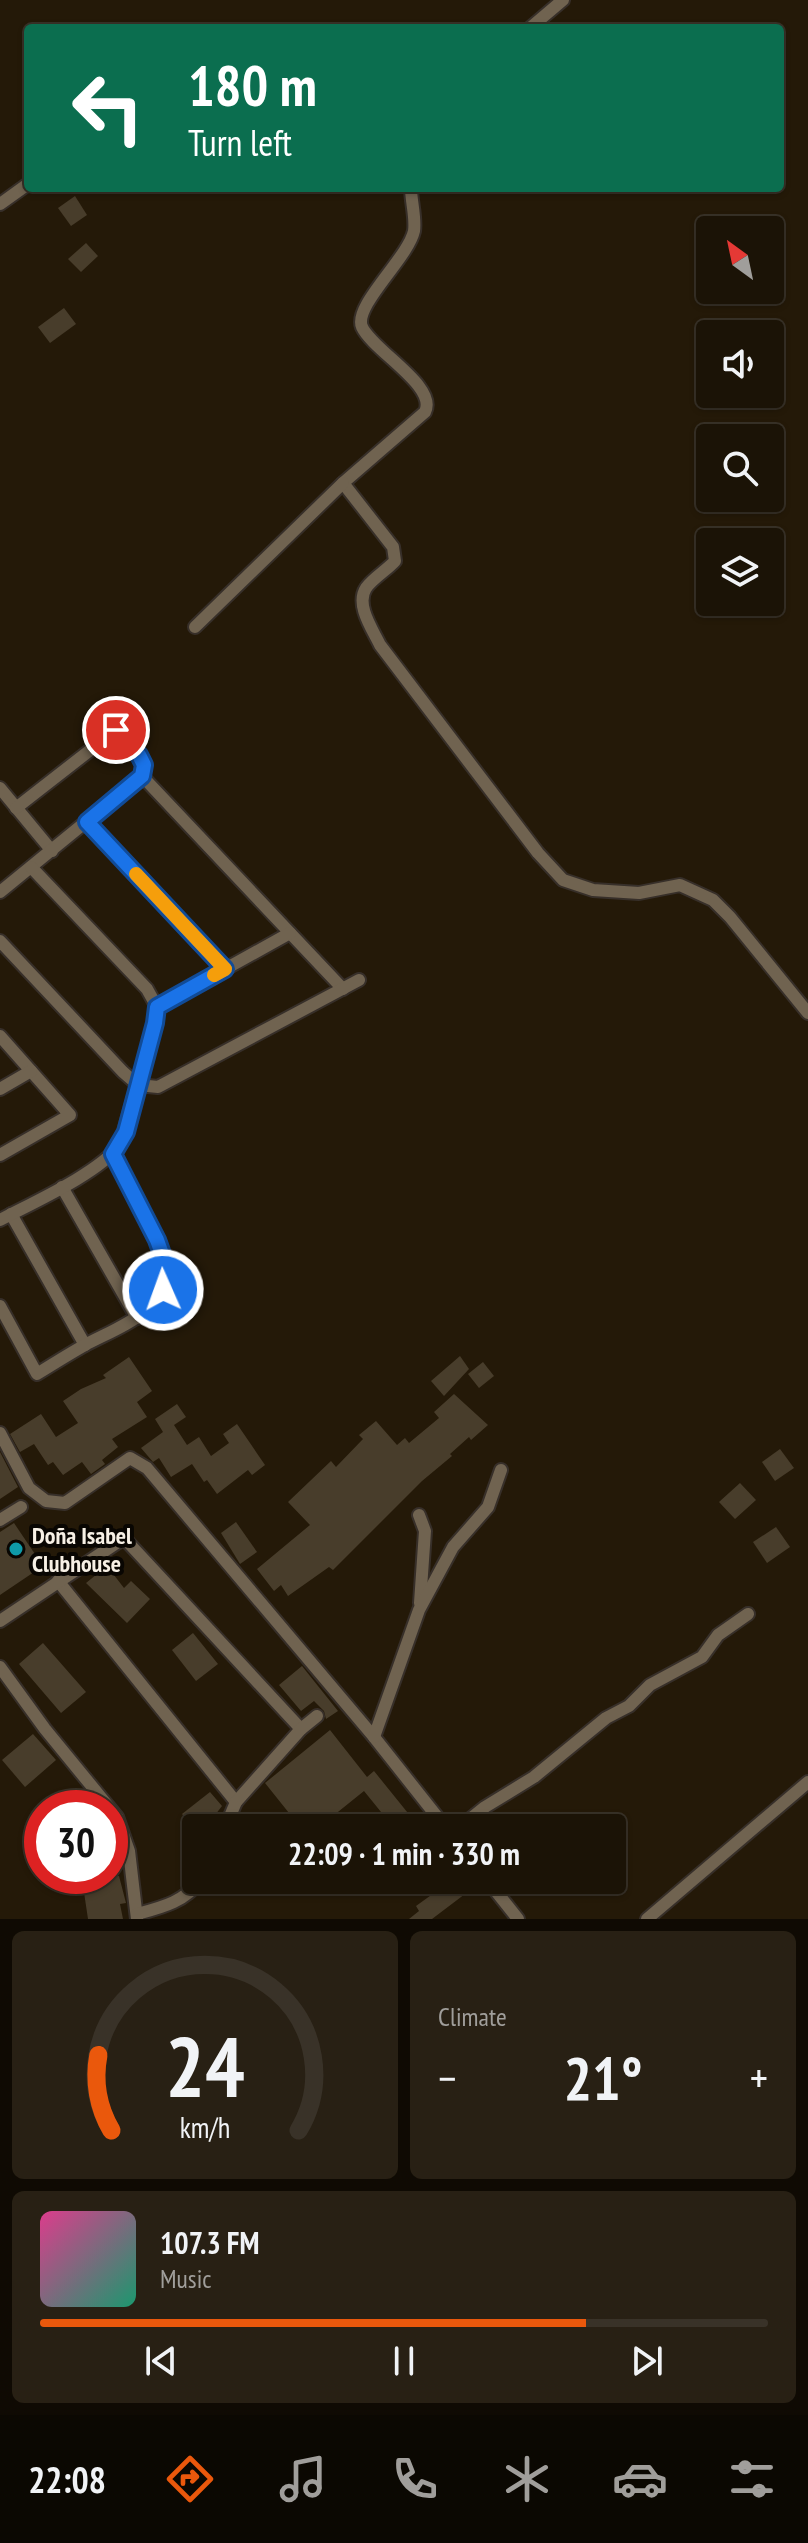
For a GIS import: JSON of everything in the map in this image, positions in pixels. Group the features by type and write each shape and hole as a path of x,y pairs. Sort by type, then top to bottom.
{"street":[{"path":"535,24 563,0"},
{"path":"0,204 24,187"},
{"path":"195,627 343,483 428,407 422,389 362,326 361,315 365,304 395,268 414,231 410,192"},
{"path":"343,483 393,547 395,561 366,588 363,598 364,611 380,645 538,853 563,880 593,890 639,893 680,885 713,900 808,1013"},
{"path":"0,892 142,776 144,765 118,724 16,808"},
{"path":"142,776 343,989"},
{"path":"0,788 52,851"},
{"path":"87,822 225,969"},
{"path":"31,867 147,989 157,1007 126,1132 113,1154 62,1187 6,1217 85,1345"},
{"path":"157,1007 290,933"},
{"path":"0,941 138,1085 158,1087 359,980"},
{"path":"0,1036 70,1115 0,1155"},
{"path":"0,1089 31,1071"},
{"path":"0,1306 37,1374 137,1318 163,1290 166,1265 157,1240 113,1154"},
{"path":"62,1187 137,1318"},
{"path":"0,1433 29,1488 46,1501 65,1503 130,1458 147,1468 374,1737 435,1814"},
{"path":"374,1737 419,1610 453,1547 488,1507 501,1470"},
{"path":"0,1520 21,1507"},
{"path":"419,1515 425,1531 419,1610"},
{"path":"0,1621 124,1538 301,1729"},
{"path":"58,1581 236,1802"},
{"path":"476,1814 534,1777 606,1718 629,1706 650,1685 702,1657 718,1635 748,1614"},
{"path":"0,1667 45,1729 117,1817 129,1851 137,1916 190,1894"},
{"path":"231,1814 236,1802 301,1729 317,1716"},
{"path":"647,1919 808,1782"},
{"path":"498,1894 518,1919"}],"building":[{"path":"75,196 87,215 71,226 58,208"},
{"path":"86,243 98,256 81,272 68,259"},
{"path":"64,308 76,324 50,343 38,327"},
{"path":"460,1356 469,1369 444,1396 431,1381"},
{"path":"129,1357 152,1391 137,1402 147,1417 112,1439 118,1447 102,1460 105,1464 91,1474 82,1462 63,1475 53,1462 48,1465 34,1444 20,1452 10,1434 41,1414 56,1437 78,1423 63,1401 106,1378 103,1375"},
{"path":"483,1362 494,1376 479,1388 468,1374"},
{"path":"454,1394 488,1425 450,1454 452,1456 422,1481 333,1570 329,1567 288,1596 281,1585 274,1591 257,1569 310,1525 288,1502 331,1461 336,1467 363,1439 359,1435 376,1421 397,1445 405,1438 409,1443 439,1418 434,1412"},
{"path":"177,1404 186,1417 174,1425 187,1445 199,1437 211,1456 229,1443 223,1434 237,1424 265,1465 252,1475 248,1470 217,1494 192,1464 171,1477 159,1458 153,1462 141,1448 163,1432 155,1419"},
{"path":"780,1449 794,1468 775,1481 762,1462"},
{"path":"0,1452 18,1487 0,1499"},
{"path":"740,1483 756,1500 735,1519 719,1502"},
{"path":"236,1522 257,1552 240,1564 221,1533"},
{"name":"Doña Isabel Clubhouse","path":"14,1523 43,1566 0,1595 0,1532"},
{"path":"776,1527 790,1547 767,1563 753,1542"},
{"path":"107,1566 124,1588 131,1581 150,1599 127,1623 86,1583"},
{"path":"193,1633 218,1664 196,1681 172,1650"},
{"path":"43,1643 86,1692 61,1713 19,1664"},
{"path":"302,1666 338,1711 326,1719 324,1711 314,1701 301,1711 279,1685"},
{"path":"330,1730 367,1777 374,1771 409,1814 383,1814 364,1791 335,1814 290,1814 265,1783"},
{"path":"33,1734 56,1760 25,1787 2,1760"},
{"path":"210,1792 222,1806 216,1814 182,1814"},
{"path":"84,1894 124,1894 126,1903 120,1904 123,1919 88,1919"},
{"path":"433,1894 465,1894 432,1919 409,1919 419,1911 416,1906"}],"slow traffic":[{"path":"136,874 225,969 214,975"}],"place":[{"name":"Doña Isabel Clubhouse","path":"16,1549"}],"route":[{"path":"116,730 139,755 144,765 142,776 87,822 225,969 157,1007 126,1132 113,1154 157,1240 166,1265 163,1290"}]}
